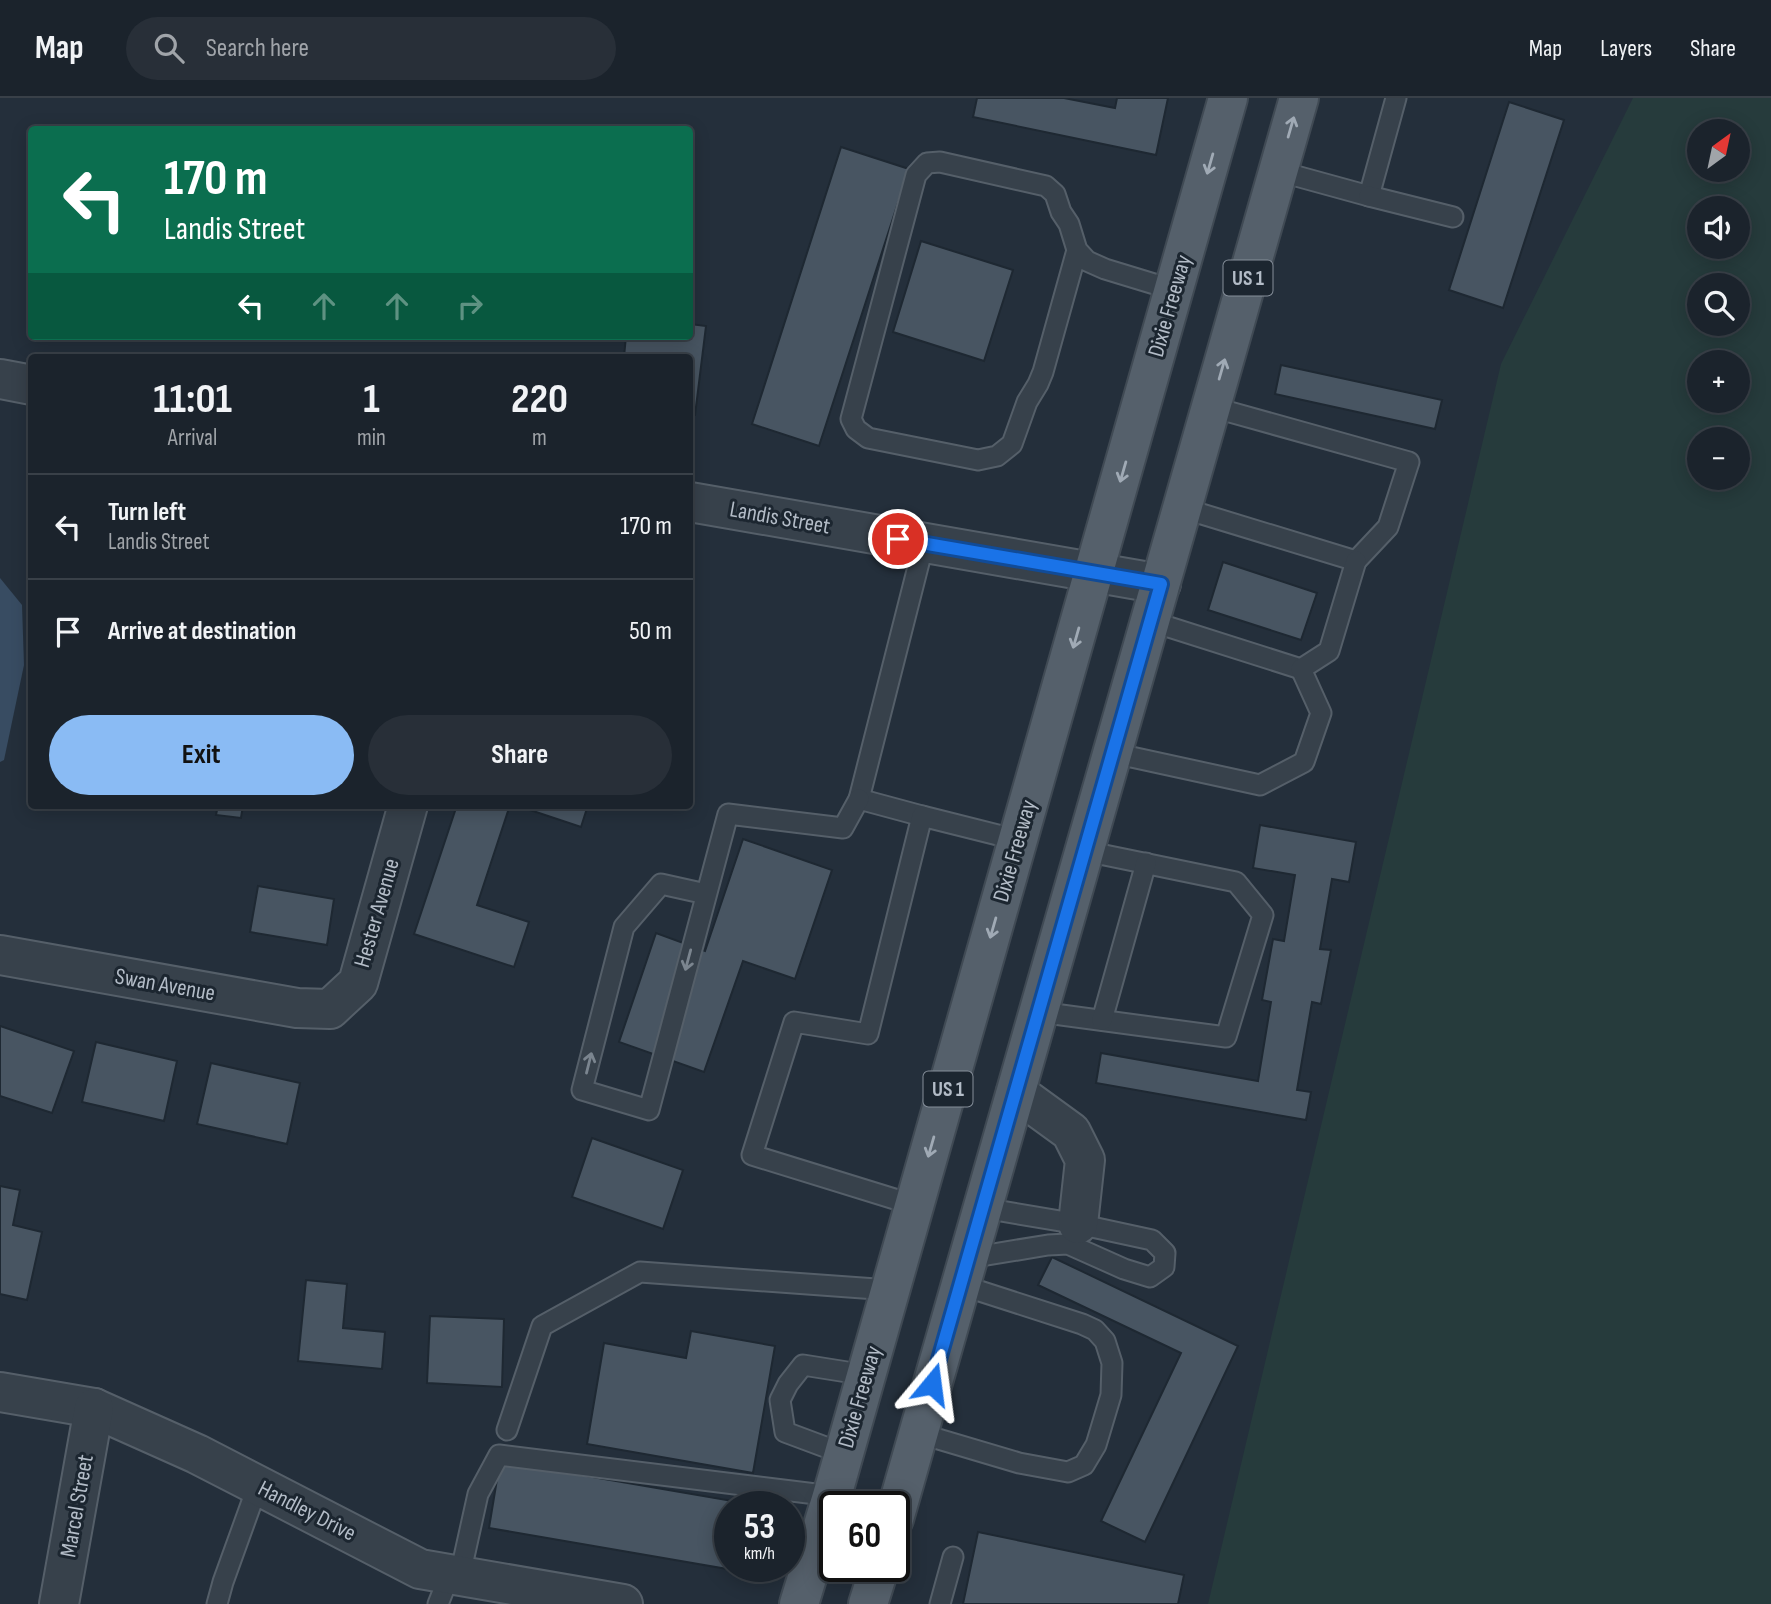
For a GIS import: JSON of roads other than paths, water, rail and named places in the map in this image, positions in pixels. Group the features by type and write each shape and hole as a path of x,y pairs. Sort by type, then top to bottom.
{"main road":[{"name":"Dixie Freeway","path":"833,1491 1228,98"},
{"name":"US 1","path":"902,1491 1299,98"},
{"name":"Dixie Freeway","path":"799,1604 819,1539"},
{"path":"868,1604 875,1582"}],"street":[{"path":"0,379 28,384"},
{"name":"Landis Street","path":"693,503 1161,584"},
{"name":"Hester Avenue","path":"330,1009 358,983 407,809"},
{"name":"Swan Avenue","path":"0,956 297,1008 330,1009"},
{"path":"1016,1092 1071,1132 1085,1160 1078,1224"},
{"name":"Handley Drive","path":"0,1392 94,1408 197,1454 449,1584 529,1596 622,1604"},
{"name":"Marcel Street","path":"59,1604 94,1408"}],"lane":[{"path":"1369,196 1396,98"},
{"path":"1077,250 1043,372 1027,402 1012,444 997,456 978,460 868,438 856,429 851,419 916,175 926,163 940,162 1046,187 1055,194 1077,250 1087,261 1174,290"},
{"path":"1278,171 1453,217"},
{"path":"1212,407 1409,462 1388,527 1356,561 1329,651 1301,669"},
{"path":"1182,508 1356,561"},
{"path":"706,894 661,884 624,927 582,1090 649,1110 728,814 843,828 859,799 924,543"},
{"path":"1113,753 1260,785 1304,762 1321,713 1301,669 1150,621"},
{"path":"859,799 1018,840"},
{"path":"914,1205 752,1156 794,1022 868,1034 922,816"},
{"path":"1039,1012 1226,1037 1263,915 1236,882 1085,851"},
{"path":"1102,1020 1146,863"},
{"path":"965,1271 1048,1245 1068,1244 1124,1269 1150,1277 1164,1267 1165,1252 1152,1240 983,1208"},
{"path":"918,1433 1019,1463 1068,1472 1084,1465 1096,1445 1111,1395 1112,1363 1105,1341 1096,1330 965,1271"},
{"path":"507,1430 542,1326 640,1272 890,1290"},
{"path":"844,1454 785,1432 779,1400 803,1365 866,1375"},
{"path":"449,1584 478,1494 499,1455 819,1494"},
{"path":"217,1604 258,1485"},
{"path":"940,1604 953,1557"}],"water":[{"path":"0,578 22,605 24,665 4,760 0,762"}]}
